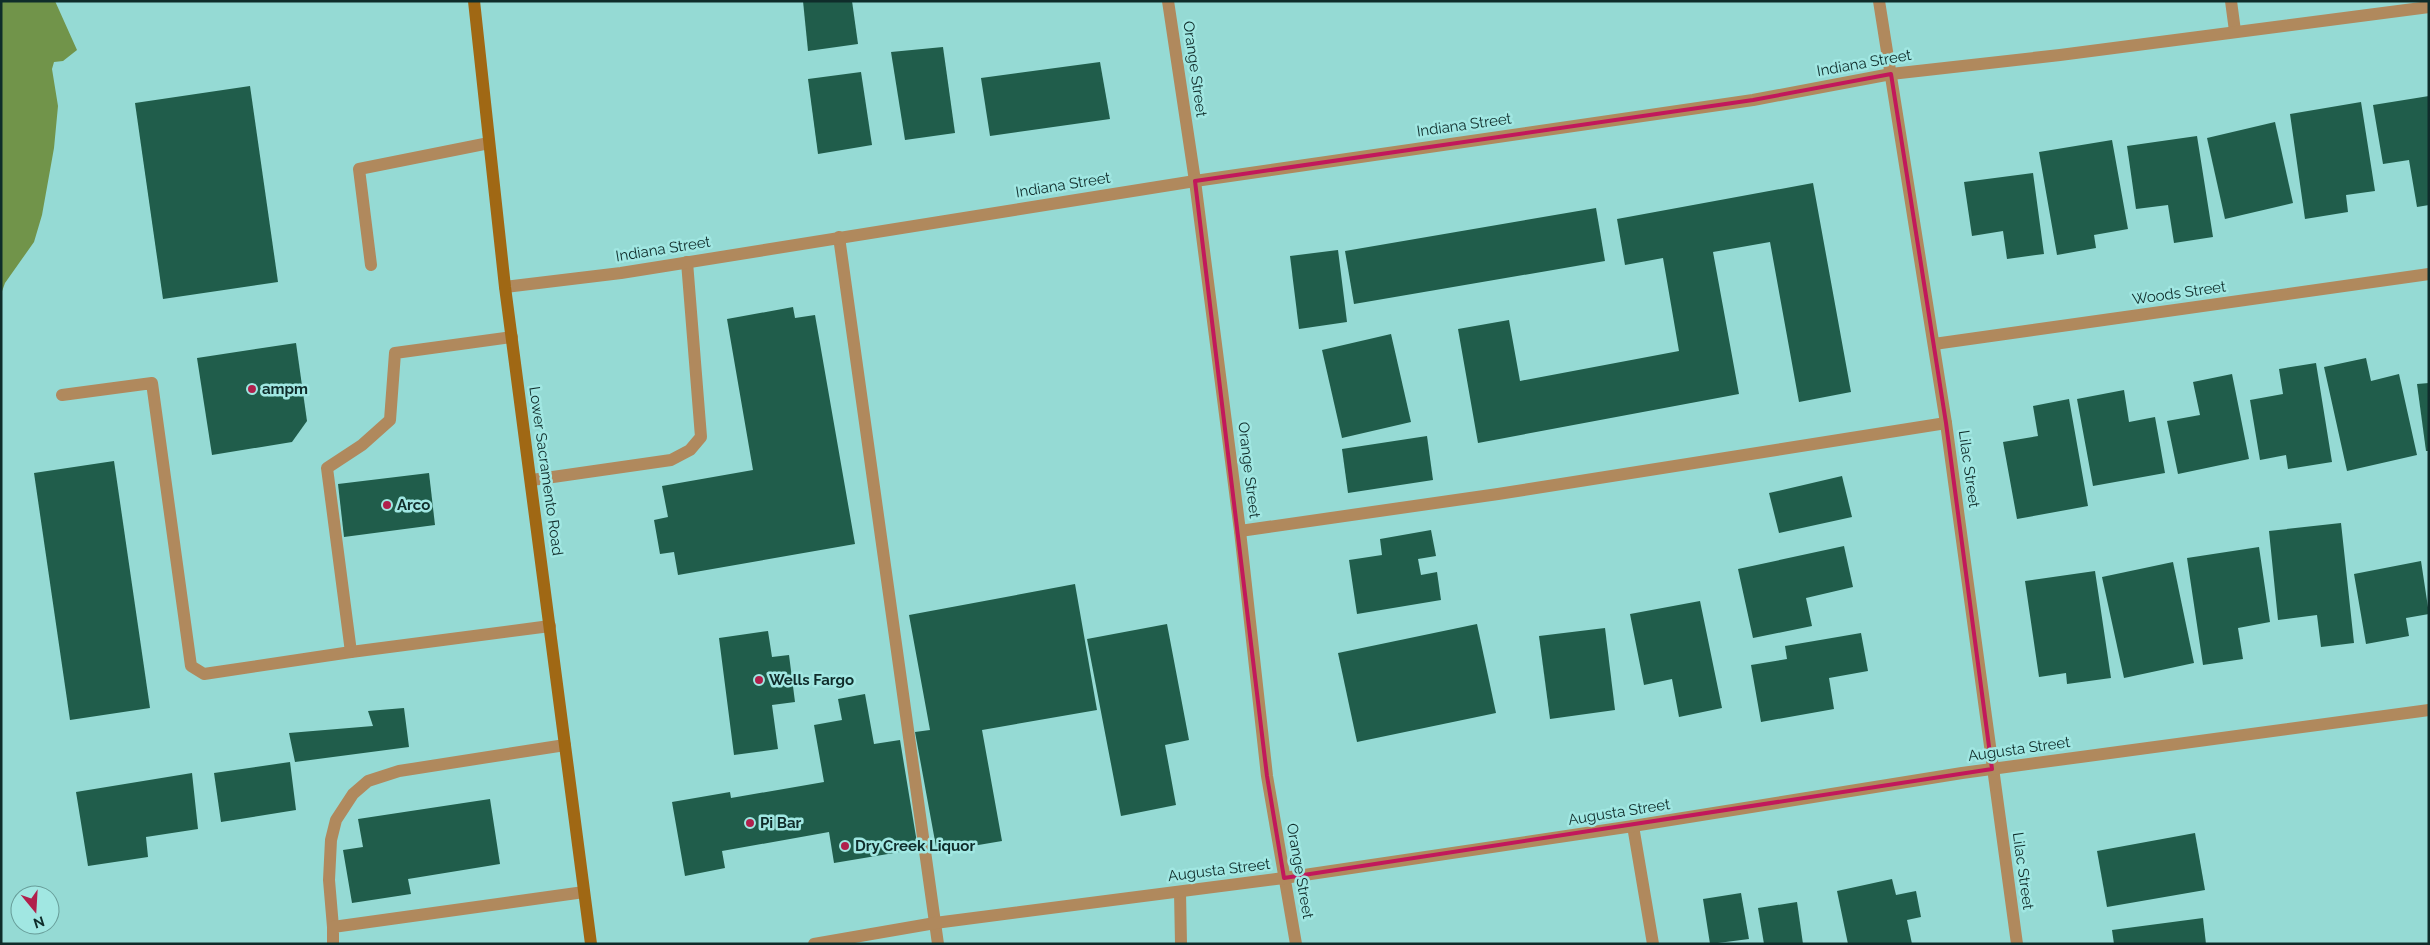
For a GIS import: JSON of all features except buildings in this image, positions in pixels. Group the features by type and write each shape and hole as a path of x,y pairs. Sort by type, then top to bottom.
{"main road":[{"name":"Lower Sacramento Road","path":"474,1 505,287 532,480 591,944"}],"street":[{"name":"Orange Street","path":"1168,1 1195,181 1240,531 1267,776 1296,944"},
{"name":"Lilac Street","path":"1879,1 1946,423 2017,944"},
{"path":"2231,1 2236,31"},
{"name":"Indiana Street","path":"505,287 621,273 839,236 1195,181 1753,100 1891,74 2060,55 2429,7"},
{"path":"371,265 359,169 489,143"},
{"path":"839,236 938,944"},
{"path":"532,480 671,460 690,450 701,437 687,262"},
{"name":"Woods Street","path":"1934,344 2429,274"},
{"path":"351,652 327,468 362,445 390,420 394,353 512,337"},
{"path":"62,395 152,383 191,666 204,674 351,652 550,626"},
{"path":"1240,531 1498,494 1946,423"},
{"name":"Augusta Street","path":"814,944 935,923 1284,878 1633,826 1992,769 2429,710"},
{"path":"333,944 329,880 331,840 336,820 353,794 368,780 399,771 565,745"},
{"path":"1633,826 1653,944"},
{"path":"333,927 584,892"},
{"path":"1180,892 1181,944"}],"highlighted area":[{"path":"1891,74 1946,423 1992,769 1284,878 1267,776 1195,181 1753,100"}],"shaded area":[{"path":"1,1 55,1 77,50 63,61 54,62 52,69 58,106 54,148 42,215 34,242 5,283 1,294"}],"place":[{"name":"ampm","path":"252,389"},
{"name":"Arco","path":"387,505"},
{"name":"Wells Fargo","path":"759,680"},
{"name":"Pi Bar","path":"750,823"},
{"name":"Dry Creek Liquor","path":"845,846"}]}
